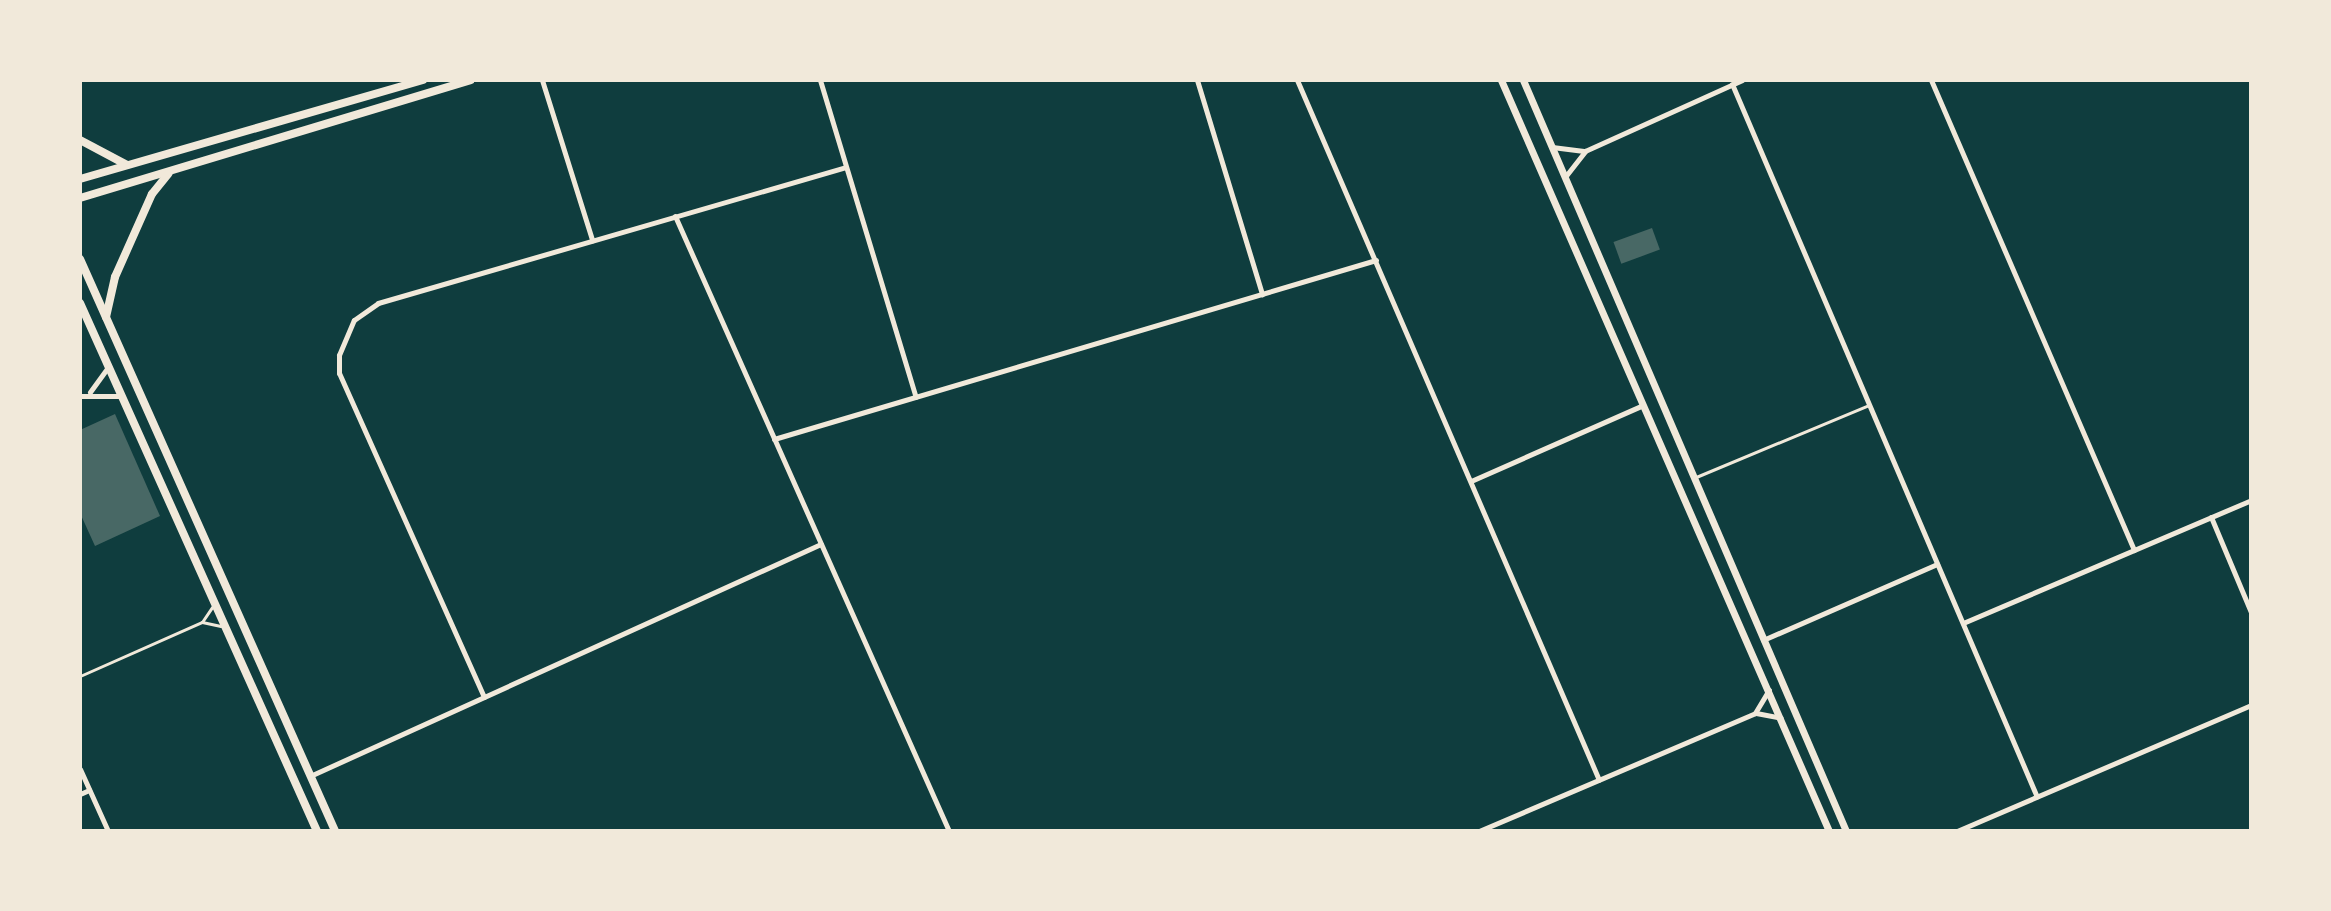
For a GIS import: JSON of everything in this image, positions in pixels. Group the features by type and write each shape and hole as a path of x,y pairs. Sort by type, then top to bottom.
{"main road":[{"path":"80,179 423,80"},
{"path":"80,198 471,80"},
{"path":"1501,80 1829,831"},
{"path":"1523,80 1846,831"},
{"path":"80,140 128,166"},
{"path":"106,322 115,277 152,194 169,173"},
{"path":"80,259 335,831"},
{"path":"80,305 317,831"}],"street":[{"path":"820,80 916,397"},
{"path":"1197,80 1262,294"},
{"path":"1297,80 1599,780"},
{"path":"1565,178 1585,151 1742,80"},
{"path":"1931,80 2134,550"},
{"path":"544,82 592,240"},
{"path":"1732,84 2037,797"},
{"path":"1552,147 1585,151"},
{"path":"484,697 341,378 339,355 354,320 371,305 846,167"},
{"path":"675,216 949,831"},
{"path":"774,439 1376,260"},
{"path":"89,393 107,369"},
{"path":"80,396 89,393 120,396"},
{"path":"1471,481 1644,404"},
{"path":"1963,623 2251,500"},
{"path":"2211,517 2251,612"},
{"path":"310,776 821,544"},
{"path":"1763,640 1937,564"},
{"path":"1755,713 1769,689"},
{"path":"1957,831 2251,705"},
{"path":"1479,831 1755,713 1781,718"},
{"path":"80,769 108,831"},
{"path":"80,794 89,790"}],"lane":[{"path":"1694,478 1869,405"},
{"path":"80,676 202,622 214,603"},
{"path":"202,622 226,629"}],"building":[{"path":"1652,228 1660,250 1621,264 1613,242"},
{"path":"115,414 160,516 95,546 80,513 80,430"}]}
